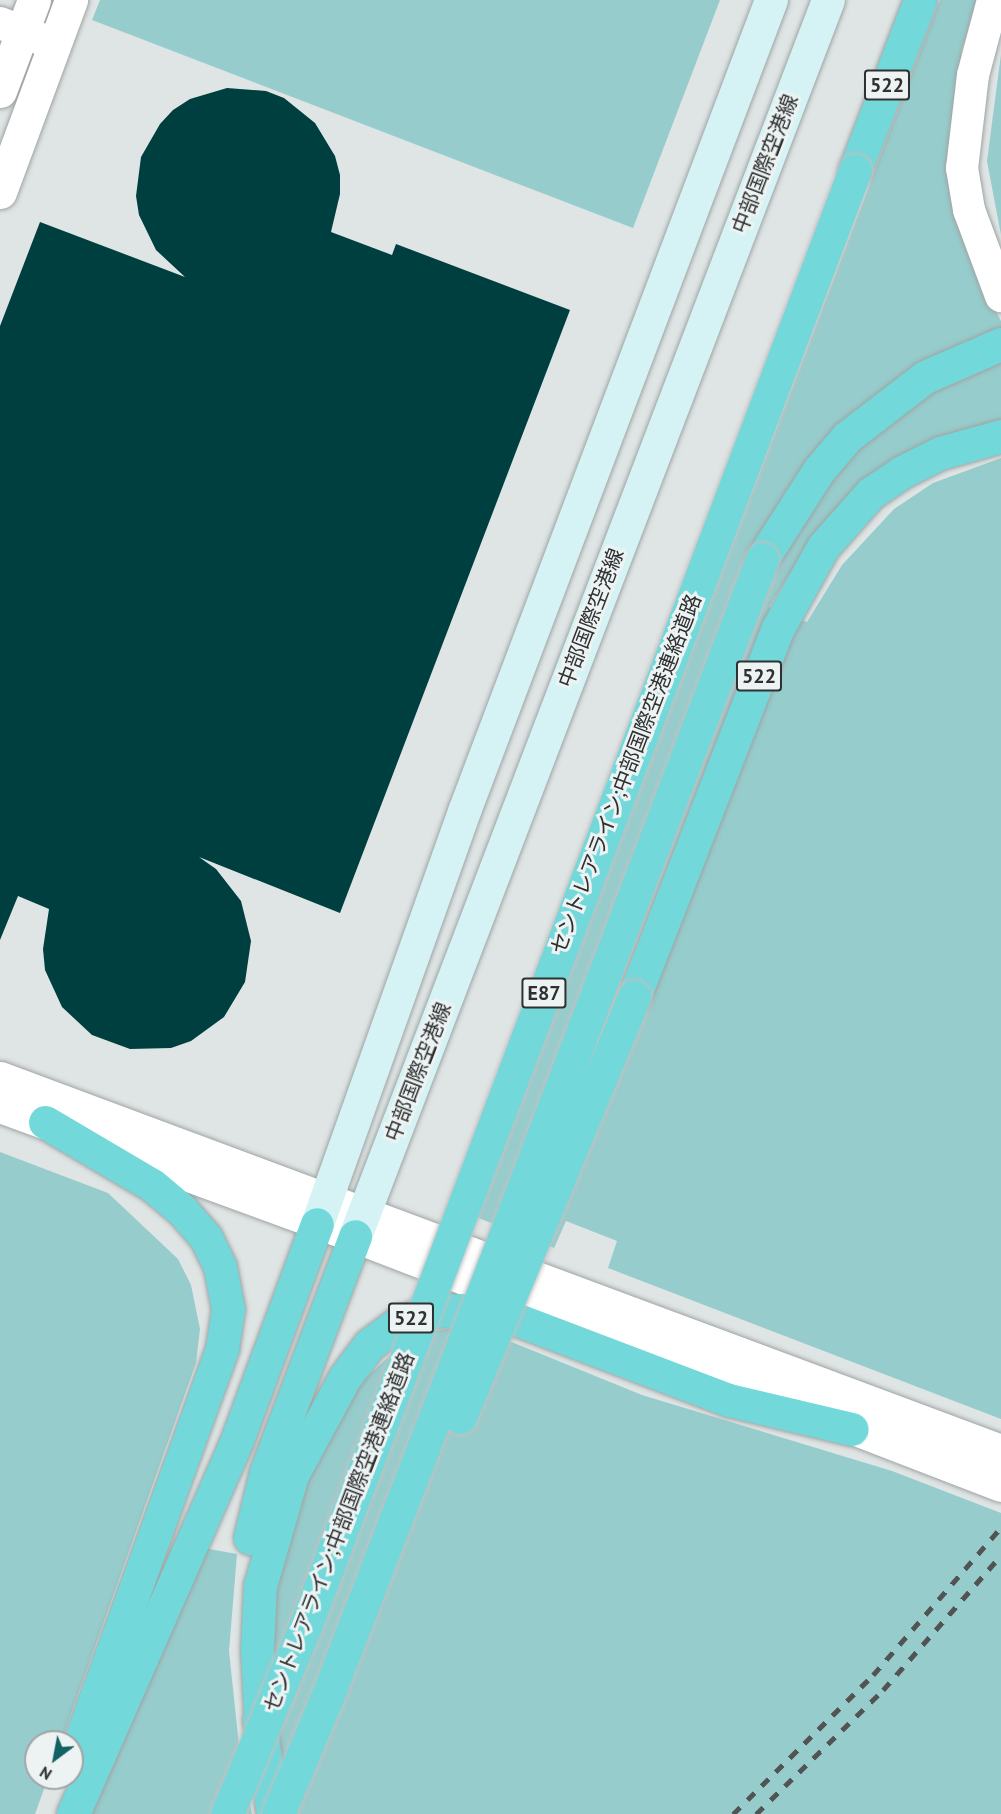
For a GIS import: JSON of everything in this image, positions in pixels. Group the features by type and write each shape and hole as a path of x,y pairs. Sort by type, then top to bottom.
{"highway":[{"name":"522","path":"855,170 920,0"},
{"name":"セントレアライン;中部国際空港連絡道路","path":"227,1814 305,1627 855,170"},
{"name":"E87","path":"278,1814 326,1700 762,560 819,470 848,437 925,377 1001,344"},
{"name":"522","path":"326,1700 413,1532 533,1236 593,1104 791,601 823,547 871,494 940,453 994,437"},
{"path":"45,1122 152,1185 181,1209 206,1238 220,1267 228,1309 222,1349 84,1731"},
{"path":"73,1814 237,1440 322,1210"},
{"name":"522","path":"261,1728 245,1672 242,1627 251,1535 266,1472 360,1224"},
{"name":"522","path":"273,1814 261,1728 257,1649 260,1586 292,1475 345,1377 369,1346 399,1322 435,1311 463,1310 518,1320 729,1400 852,1429"},
{"path":"52,1814 61,1790"}],"main road":[{"name":"中部国際空港線","path":"322,1210 465,811 771,0"},
{"name":"中部国際空港線","path":"360,1224 828,0"}],"street":[{"path":"0,91 11,27 34,0"},
{"path":"0,192 71,0"},
{"path":"993,0 973,75 962,168 969,210 1001,296"},
{"path":"11,27 54,44"},
{"path":"0,1078 322,1210 1001,1451"},
{"path":"0,1106 322,1210"},
{"path":"360,1224 852,1429 1001,1485"}],"shaded area":[{"path":"100,0 720,0 633,228 92,20"},
{"path":"940,0 977,0 962,49 950,155 960,230 972,264 1001,321 1001,423 796,563 769,607 807,622 842,565 894,509 933,483 1001,458 1001,1419 608,1268 617,1241 566,1221 554,1248 476,1217"},
{"path":"1001,54 1001,235 987,161"},
{"path":"0,1152 108,1193 178,1259 191,1285 200,1329 196,1363 65,1730 24,1730 24,1790 44,1790 35,1814 0,1814"},
{"path":"454,1328 480,1329 642,1395 892,1471 1001,1513 1001,1814 292,1814 276,1718 270,1648 272,1598 310,1464 355,1388 386,1359 429,1332"},
{"path":"204,1548 237,1554 229,1651 240,1755 252,1814 91,1814"}],"building":[{"path":"227,88 266,91 284,98 315,123 335,156 340,175 340,194 331,232 392,255 396,244 570,310 340,913 199,857 216,869 241,901 251,941 245,982 224,1017 191,1041 171,1048 130,1049 92,1035 62,1007 45,970 43,949 49,909 18,896 0,940 0,326 40,222 185,277 156,250 139,215 136,196 141,157 160,124 173,110 190,99"}],"railway":[{"path":"733,1814 873,1675 1001,1527"},
{"path":"756,1814 883,1690 1001,1555"}]}
